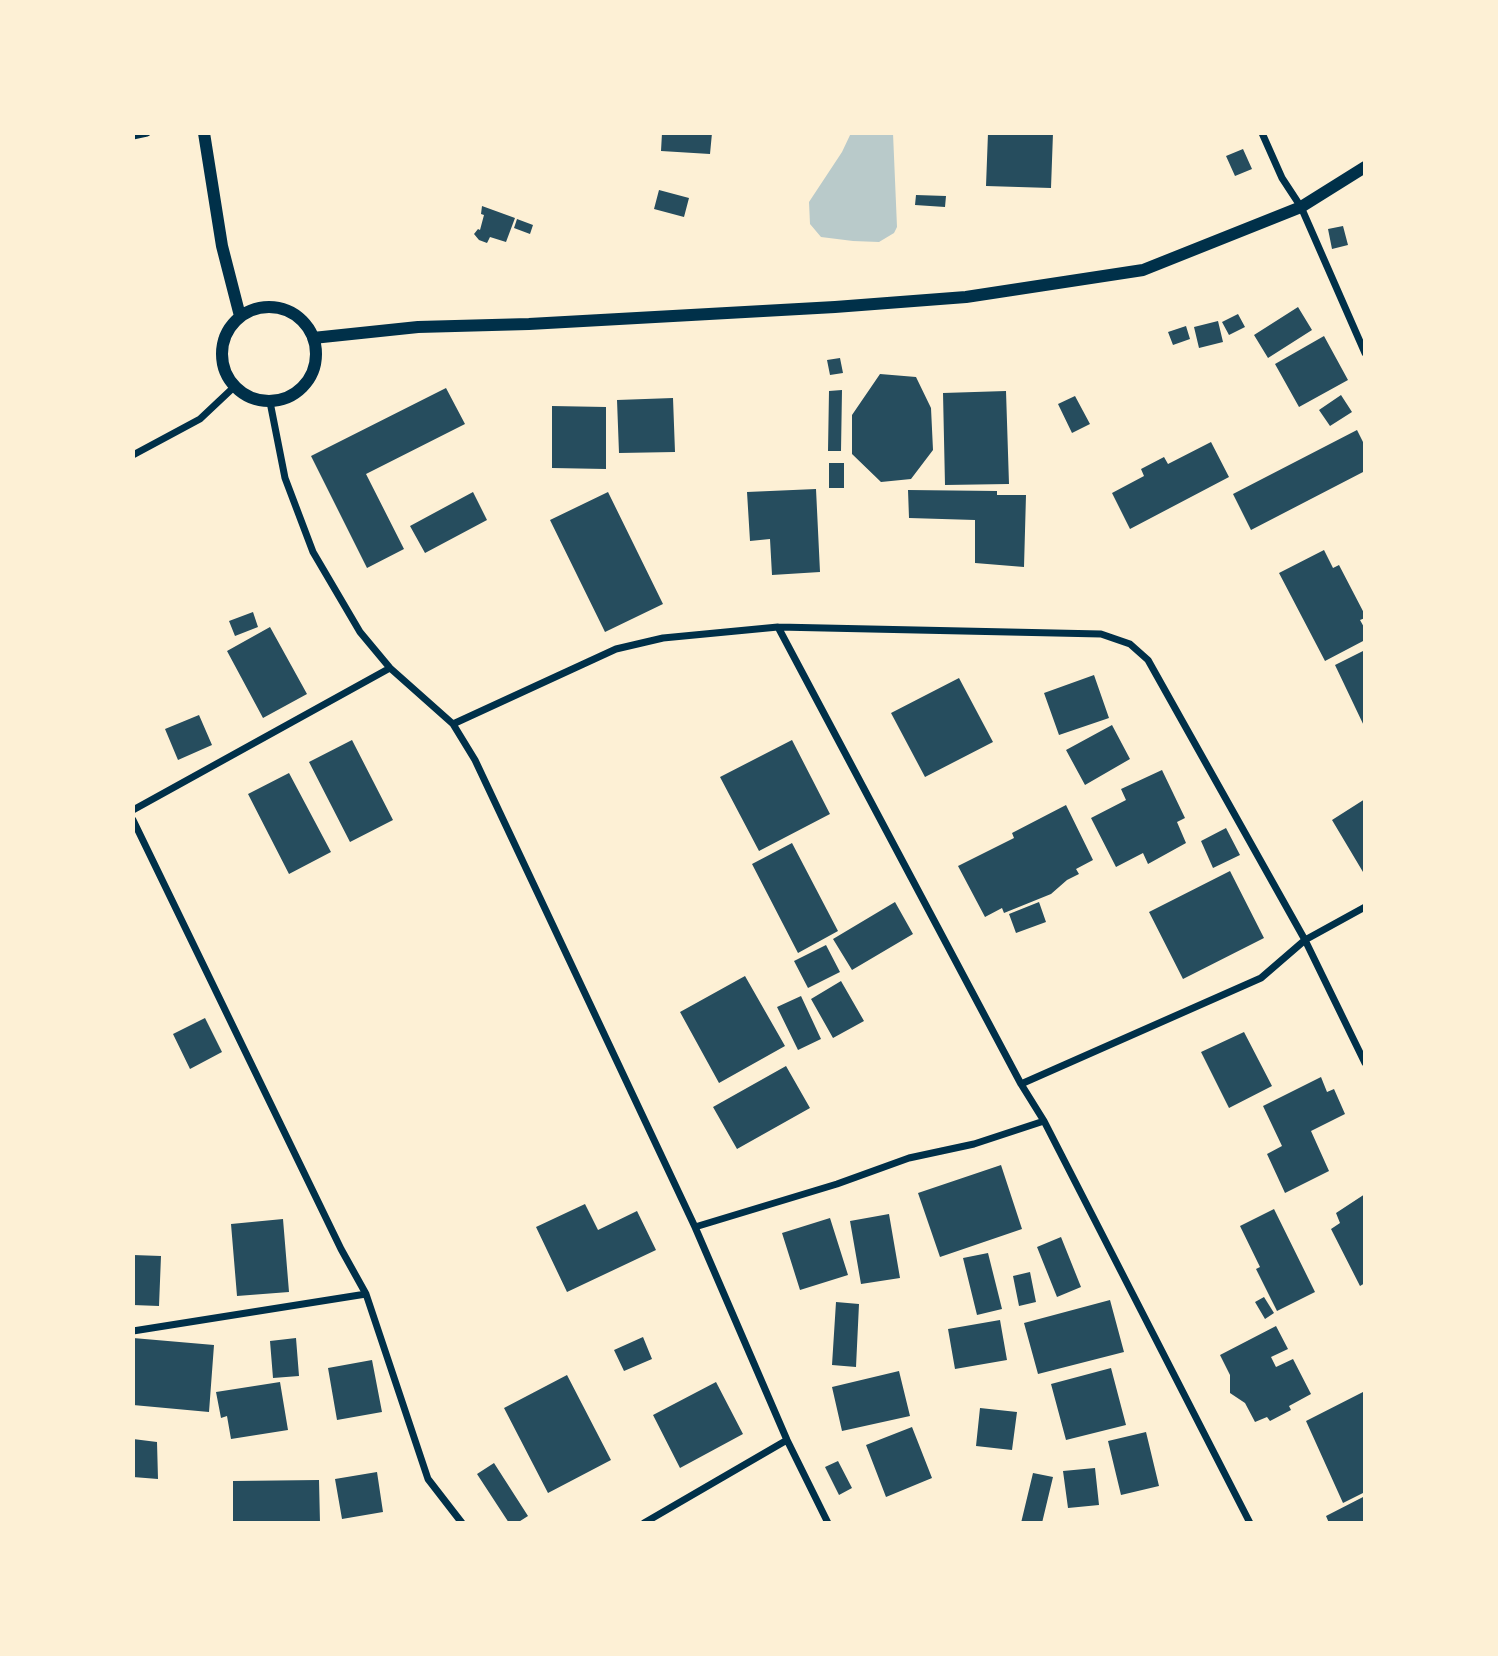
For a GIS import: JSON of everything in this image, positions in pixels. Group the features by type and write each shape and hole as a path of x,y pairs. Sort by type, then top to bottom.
{"street":[{"path":"133,136 147,133"},
{"path":"204,133 222,246 240,316"},
{"path":"1262,133 1282,178 1301,207 1365,353"},
{"path":"313,338 418,327 807,309 966,297 1143,270 1301,207 1365,167"},
{"path":"258,307 278,307 296,314 310,329 313,338 316,349 315,368 305,386 289,398 270,402 250,399 234,387 224,370 221,350 227,331 240,316 258,307"},
{"path":"133,455 200,419 234,387"},
{"path":"270,402 285,478 313,552 360,632 390,668 453,724 475,760 695,1227 787,1440 828,1523"},
{"path":"453,724 616,649 663,638 778,627 1101,634 1130,644 1148,660 1305,940 1365,1063"},
{"path":"778,627 1021,1084 1044,1121 1250,1523"},
{"path":"133,810 390,668"},
{"path":"133,820 341,1249 366,1293 428,1479 462,1523"},
{"path":"1021,1084 1261,978 1305,940 1365,908"},
{"path":"695,1227 837,1184 909,1158 974,1144 1044,1121"},
{"path":"133,1331 366,1293"},
{"path":"645,1523 787,1440"}],"shaded area":[{"path":"851,133 893,133 897,227 894,233 879,242 821,237 810,224 809,202 842,152"}],"building":[{"path":"662,133 712,133 710,154 661,151"},
{"path":"988,133 1053,133 1051,188 986,186"},
{"path":"1243,149 1252,169 1235,176 1226,156"},
{"path":"659,190 689,198 684,217 654,209"},
{"path":"916,195 946,196 945,207 915,205"},
{"path":"482,206 515,218 506,242 490,237 487,243 474,234 480,230 484,215 481,214"},
{"path":"517,219 533,225 530,234 514,228"},
{"path":"1343,226 1348,245 1332,249 1328,229"},
{"path":"1298,307 1312,330 1268,358 1254,335"},
{"path":"1238,314 1245,327 1229,335 1222,322"},
{"path":"1218,321 1223,342 1199,348 1194,327"},
{"path":"1186,326 1190,339 1173,345 1168,332"},
{"path":"1324,336 1348,380 1299,407 1275,364"},
{"path":"840,358 843,373 830,375 827,360"},
{"path":"880,374 916,377 931,408 933,450 911,479 881,482 852,454 852,415"},
{"path":"446,388 465,424 366,474 404,549 367,568 311,456"},
{"path":"842,390 841,451 828,451 829,391"},
{"path":"1006,391 1009,484 945,485 943,393"},
{"path":"1341,395 1352,412 1330,426 1319,410"},
{"path":"1075,396 1090,424 1072,433 1058,404"},
{"path":"673,398 675,452 619,453 617,400"},
{"path":"552,406 606,407 606,469 552,468"},
{"path":"1357,430 1365,446 1365,471 1251,530 1233,494"},
{"path":"1211,442 1229,477 1130,529 1112,493 1144,476 1141,469 1164,457 1168,464"},
{"path":"829,463 844,463 844,488 829,488"},
{"path":"816,489 820,572 772,575 770,539 750,541 747,492"},
{"path":"908,490 997,491 997,495 1026,495 1024,567 975,563 975,520 909,518"},
{"path":"473,492 487,520 425,553 410,526"},
{"path":"608,492 663,604 605,632 550,520"},
{"path":"1324,550 1333,568 1339,565 1365,615 1365,618 1360,620 1365,629 1365,640 1325,661 1279,573"},
{"path":"253,612 258,627 235,636 229,621"},
{"path":"270,627 307,694 263,718 227,651"},
{"path":"1365,650 1365,728 1335,665"},
{"path":"1094,675 1109,718 1059,735 1044,693"},
{"path":"959,678 993,742 925,777 891,713"},
{"path":"199,715 212,745 178,760 165,729"},
{"path":"1112,725 1130,759 1085,785 1066,750"},
{"path":"352,740 393,820 350,842 309,762"},
{"path":"792,740 830,814 759,851 720,777"},
{"path":"1162,770 1185,818 1177,822 1186,843 1148,864 1143,853 1116,867 1091,818 1126,800 1121,789"},
{"path":"289,773 331,852 289,874 248,794"},
{"path":"1365,799 1365,871 1363,872 1332,820"},
{"path":"1066,805 1093,860 1076,869 1079,874 1051,894 1004,913 1002,908 985,917 958,866 1014,838 1012,833"},
{"path":"1226,828 1240,855 1213,868 1201,841"},
{"path":"792,843 838,931 798,953 752,864"},
{"path":"1230,871 1264,938 1183,979 1149,912"},
{"path":"895,902 913,934 852,970 833,939"},
{"path":"1039,902 1046,922 1016,933 1009,914"},
{"path":"826,945 840,972 808,988 794,961"},
{"path":"745,976 785,1046 719,1083 680,1012"},
{"path":"841,981 864,1021 833,1038 811,999"},
{"path":"801,996 821,1039 798,1050 777,1007"},
{"path":"205,1018 222,1052 190,1069 173,1034"},
{"path":"1244,1032 1272,1086 1229,1108 1201,1052"},
{"path":"786,1066 810,1108 737,1149 713,1107"},
{"path":"1321,1077 1327,1092 1334,1089 1345,1114 1311,1131 1329,1171 1285,1193 1267,1154 1282,1146 1263,1106"},
{"path":"1001,1165 1022,1229 940,1257 918,1193"},
{"path":"1365,1194 1365,1283 1360,1286 1331,1229 1340,1223 1336,1213"},
{"path":"585,1204 598,1230 637,1211 656,1250 567,1292 536,1227"},
{"path":"1274,1209 1315,1292 1277,1311 1256,1269 1260,1267 1240,1226"},
{"path":"889,1214 900,1278 861,1284 850,1221"},
{"path":"830,1218 848,1275 800,1290 782,1233"},
{"path":"283,1219 289,1292 237,1296 231,1224"},
{"path":"1061,1237 1081,1287 1057,1297 1037,1247"},
{"path":"988,1253 1002,1309 977,1315 963,1258"},
{"path":"133,1255 161,1256 159,1306 133,1305"},
{"path":"1030,1272 1036,1302 1019,1306 1013,1276"},
{"path":"1264,1297 1274,1313 1265,1319 1255,1302"},
{"path":"1110,1300 1124,1352 1038,1374 1024,1323"},
{"path":"836,1302 859,1304 856,1367 832,1365"},
{"path":"1000,1320 1007,1360 955,1369 948,1329"},
{"path":"1276,1326 1288,1349 1271,1357 1276,1367 1293,1359 1311,1394 1289,1406 1291,1410 1270,1421 1267,1417 1255,1422 1245,1403 1230,1393 1230,1375 1220,1355"},
{"path":"643,1337 652,1359 624,1371 614,1350"},
{"path":"133,1338 214,1345 209,1412 133,1405"},
{"path":"296,1338 299,1376 273,1378 270,1341"},
{"path":"372,1360 382,1412 337,1420 328,1368"},
{"path":"1111,1368 1126,1425 1066,1440 1051,1384"},
{"path":"899,1371 910,1416 842,1431 832,1387"},
{"path":"567,1375 611,1460 548,1493 504,1408"},
{"path":"280,1382 288,1430 231,1439 227,1416 221,1418 216,1392"},
{"path":"716,1382 743,1434 680,1468 653,1415"},
{"path":"1363,1392 1365,1492 1343,1503 1306,1421"},
{"path":"980,1408 1017,1412 1012,1450 976,1446"},
{"path":"912,1427 932,1478 886,1497 866,1445"},
{"path":"1146,1432 1159,1486 1121,1495 1108,1441"},
{"path":"133,1439 157,1442 158,1479 133,1477"},
{"path":"838,1461 852,1488 839,1495 825,1467"},
{"path":"494,1463 528,1516 517,1523 509,1523 477,1474"},
{"path":"1095,1468 1099,1505 1068,1508 1063,1471"},
{"path":"377,1472 383,1512 342,1519 335,1479"},
{"path":"1033,1473 1053,1477 1042,1523 1021,1523"},
{"path":"319,1480 320,1523 233,1523 233,1481"},
{"path":"1365,1496 1365,1523 1329,1523 1326,1516"}]}
